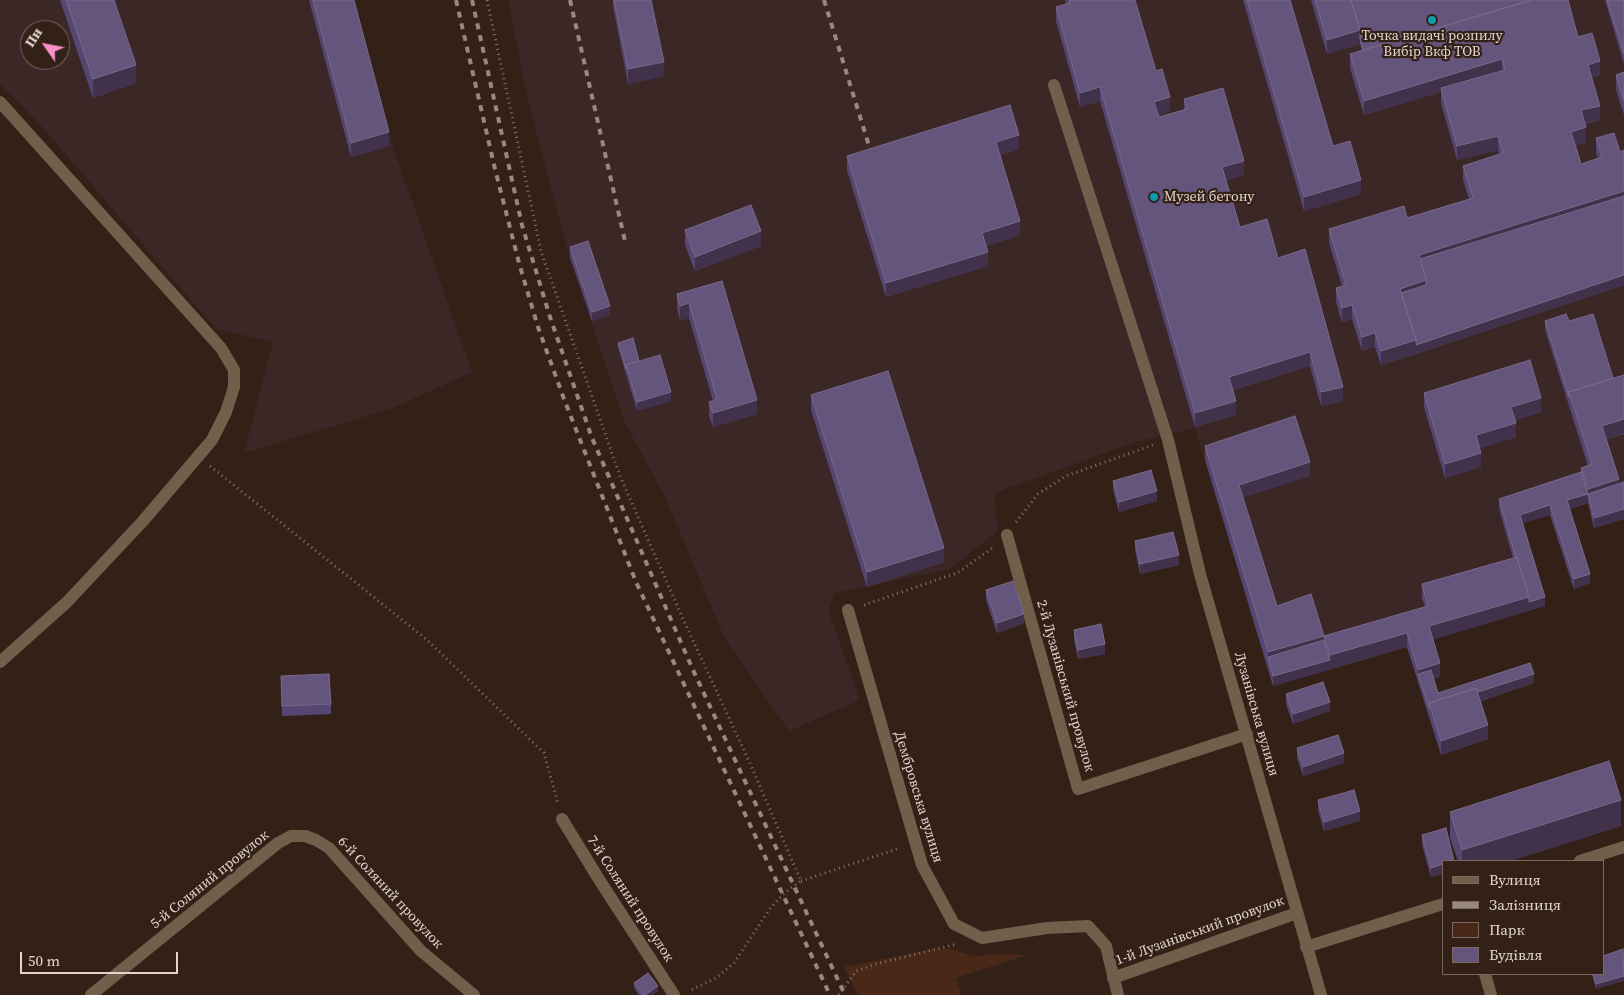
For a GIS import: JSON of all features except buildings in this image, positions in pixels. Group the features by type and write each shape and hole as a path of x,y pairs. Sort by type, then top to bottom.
{"street":[{"name":"Лузанівська вулиця","path":"1054,85 1168,440 1200,574 1321,995"},
{"path":"0,102 221,348 234,370 234,387 226,412 212,440 142,521 73,595 0,662"},
{"name":"2-й Лузанівський провулок","path":"1007,535 1078,789 1247,734"},
{"name":"Дембровська вулиця","path":"848,610 914,843 922,865 954,924 982,938"},
{"name":"7-й Соляний провулок","path":"562,819 600,881 680,993"},
{"name":"5-й Соляний провулок","path":"91,995 278,843 291,836 305,836"},
{"name":"6-й Соляний провулок","path":"305,836 329,848 421,952 474,995"},
{"path":"1583,860 1624,847"},
{"path":"1306,947 1442,904"},
{"name":"1-й Лузанівський провулок","path":"1113,978 1297,913"},
{"path":"982,938 1047,928 1088,926 1106,946 1118,995"},
{"path":"1485,975 1491,995"}],"path":[{"path":"487,0 541,250 620,476 801,881"},
{"path":"198,456 426,639 544,753 562,819"},
{"path":"680,993 716,978 734,963 769,910 783,894 801,881 914,843"},
{"path":"839,995 856,971 876,964 982,938"}],"shaded area":[{"path":"0,0 353,0 393,147 472,372 391,409 244,453 273,342 216,329 37,121 0,84"},
{"path":"508,0 1624,0 1624,492 1505,529 1524,592 1268,666 1195,428 1136,442 994,493 998,531 949,569 835,593 828,610 860,700 789,731 725,639 665,497 625,423 569,256 527,97"}],"green space":[{"path":"938,948 950,949 974,956 998,954 1027,955 956,978 961,995 858,995 844,967"}],"railway":[{"path":"456,0 519,263 538,327 564,399 636,582 830,995"},
{"path":"472,0 522,225 550,317 592,438 693,670 845,995"},
{"path":"570,0 625,241"},
{"path":"824,0 874,162"}],"place":[{"name":"Точка видачі розпилу Вибір Вкф ТОВ","path":"1432,20"},
{"name":"Музей бетону","path":"1154,197"}]}
